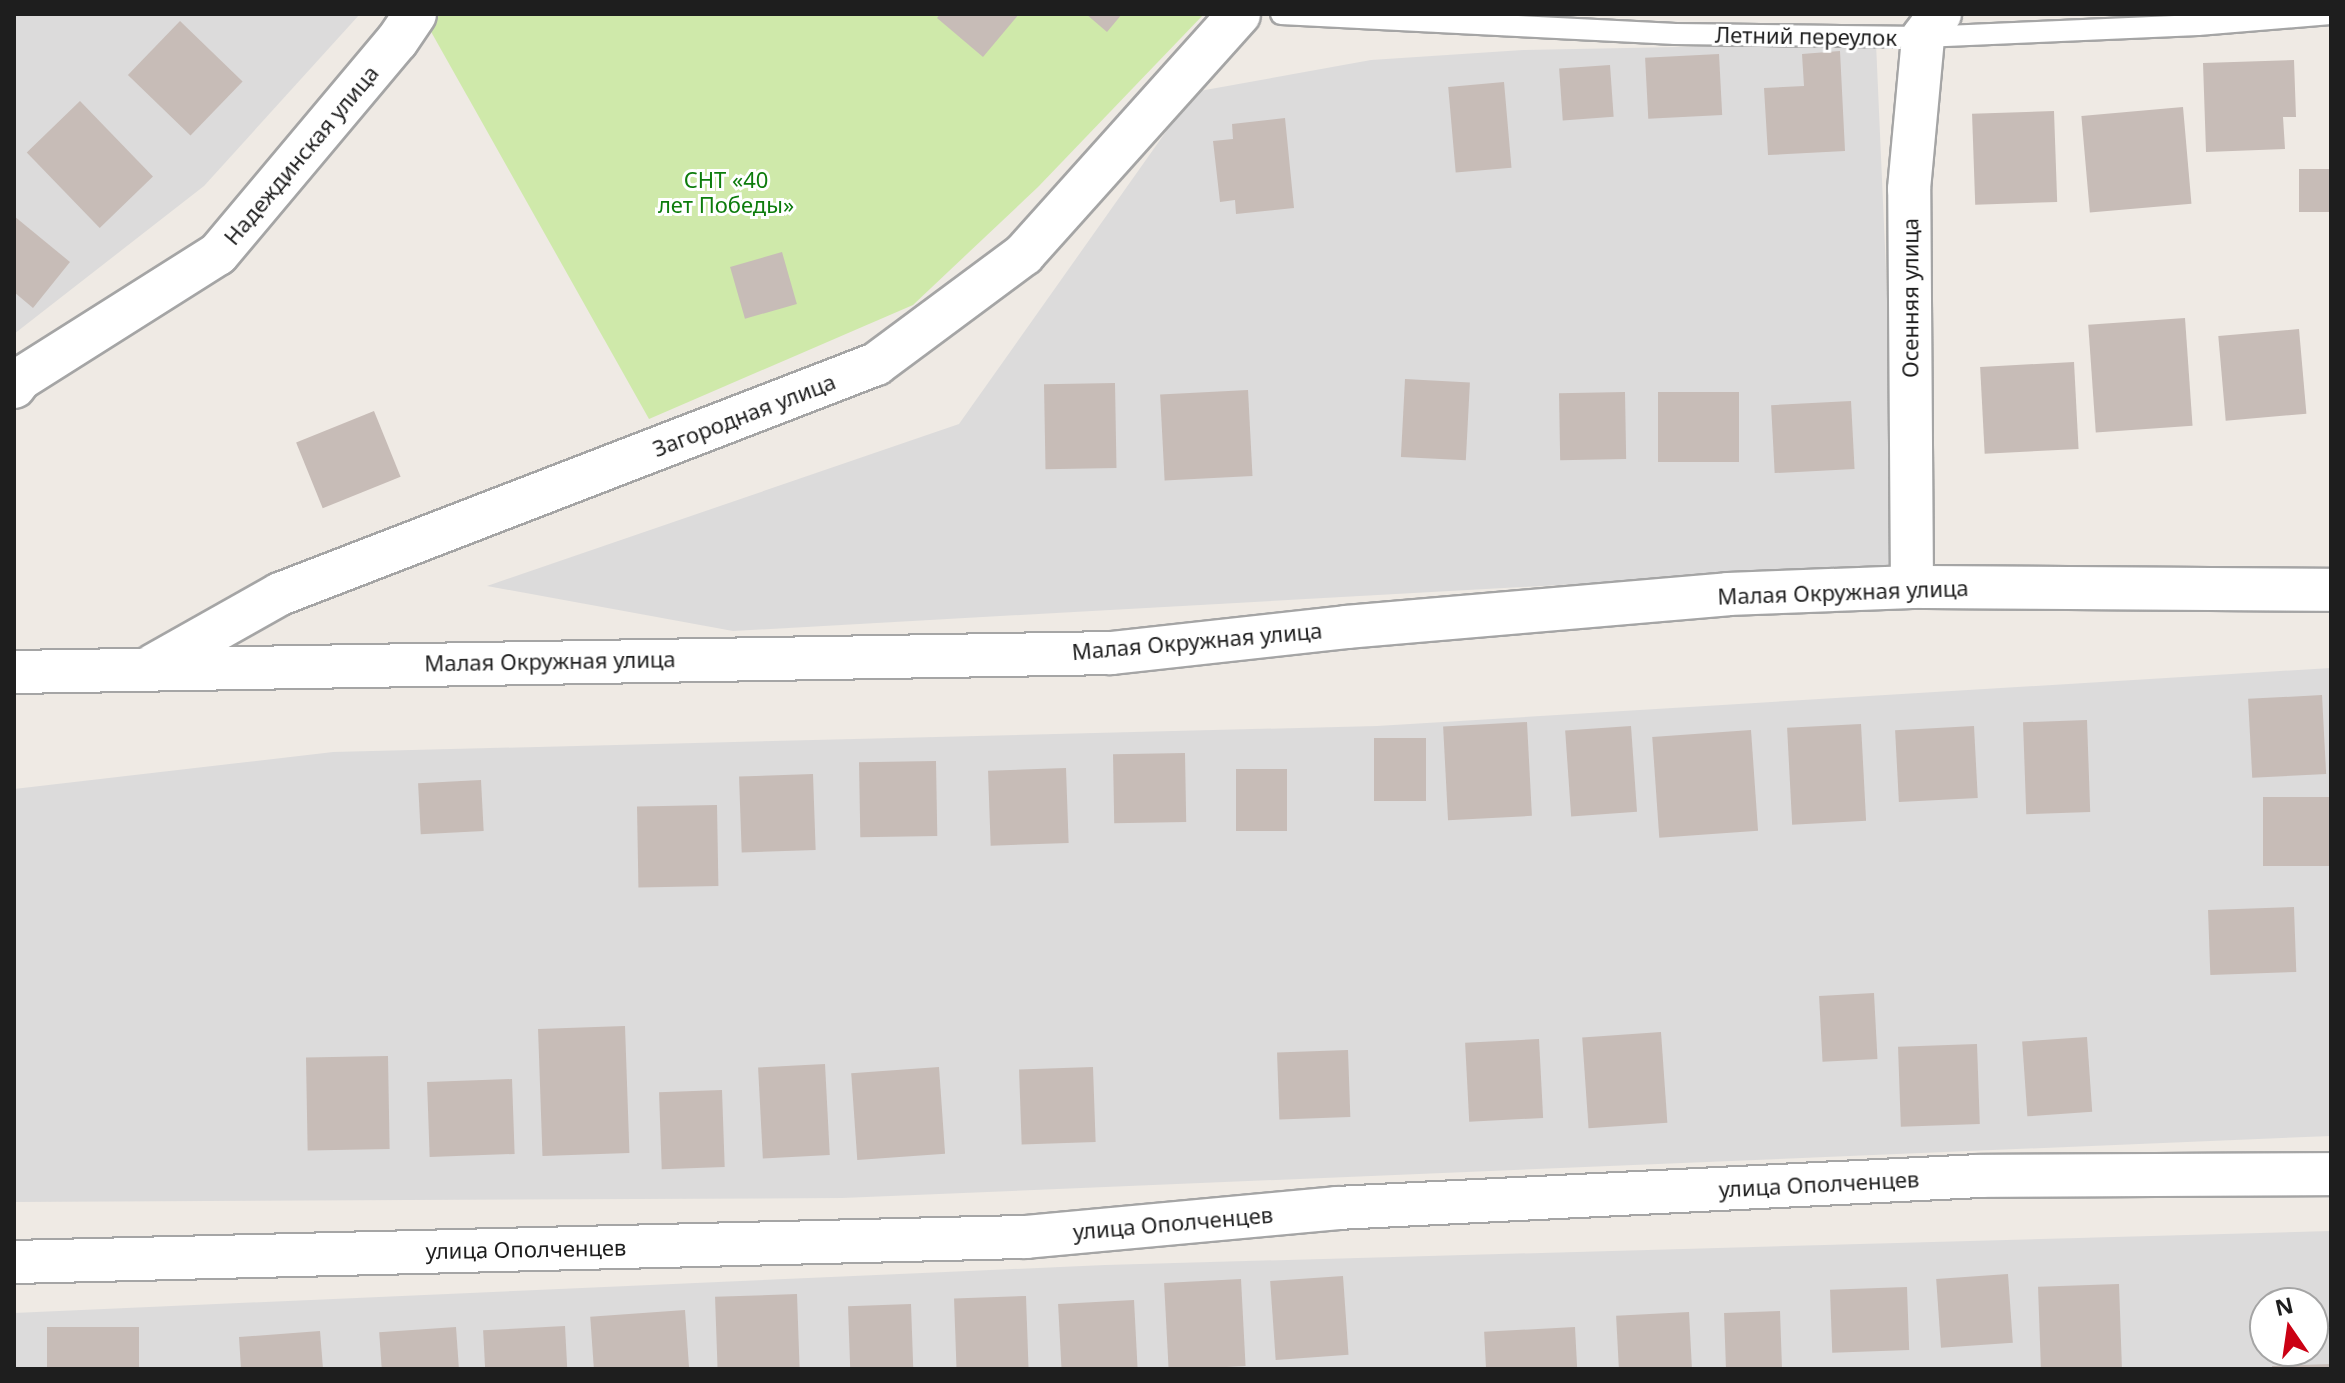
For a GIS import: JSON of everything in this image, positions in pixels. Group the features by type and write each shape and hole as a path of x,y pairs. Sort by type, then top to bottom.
{"street":[{"name":"Надеждинская улица","path":"14,387 20,379 218,254 397,41 415,14"},
{"name":"Загородная улица","path":"149,667 280,594 876,364 1024,254 1239,14"},
{"name":"Осенняя улица","path":"1912,587 1909,189 1932,26"},
{"name":"Малая Окружная улица","path":"14,672 149,667 1111,653 1346,627 1697,597 1912,587 2331,590"},
{"name":"улица Ополченцев","path":"14,1262 1026,1237 1337,1208 1980,1176 2331,1174"}],"lane":[{"name":"Летний переулок","path":"1281,14 1675,34 1932,26 2198,25 2331,14"}],"shaded area":[{"path":"14,14 360,14 204,186 14,334"},
{"path":"1876,43 1899,566 733,631 487,586 959,424 1194,92 1371,60 1523,50"},
{"path":"2331,668 2331,1136 842,1198 14,1202 14,789 333,752 1377,726"},
{"path":"2331,1231 2331,1369 14,1369 14,1313 1105,1265"}],"green space":[{"name":"СНТ «40 лет Победы»","path":"431,14 1204,14 1038,187 913,305 649,419 425,21"}],"building":[{"path":"940,14 1019,14 983,57 937,18"},
{"path":"1086,14 1122,14 1107,32"},
{"path":"180,21 243,81 190,135 128,75"},
{"path":"1840,51 1845,151 1768,155 1764,88 1804,86 1802,54"},
{"path":"1719,54 1722,115 1648,119 1645,58"},
{"path":"2294,60 2296,117 2283,117 2285,149 2206,152 2203,63"},
{"path":"1610,65 1614,117 1563,120 1559,69"},
{"path":"1504,82 1511,168 1456,173 1448,87"},
{"path":"80,101 153,177 100,228 27,152"},
{"path":"2183,107 2191,204 2090,213 2081,116"},
{"path":"2054,111 2057,202 1975,205 1972,114"},
{"path":"1285,118 1294,208 1236,214 1235,200 1220,202 1213,141 1233,139 1232,124"},
{"path":"2299,169 2331,169 2331,212 2299,212"},
{"path":"14,216 70,262 33,308 14,292"},
{"path":"782,252 797,304 745,319 730,267"},
{"path":"2185,318 2193,426 2096,433 2088,325"},
{"path":"2299,329 2306,414 2226,421 2218,336"},
{"path":"2074,362 2079,449 1985,454 1980,367"},
{"path":"1405,379 1470,382 1466,460 1401,457"},
{"path":"1115,383 1116,468 1045,469 1044,384"},
{"path":"1248,390 1253,476 1165,480 1160,395"},
{"path":"1625,392 1626,459 1560,460 1559,393"},
{"path":"1658,392 1739,392 1739,462 1658,462"},
{"path":"1851,401 1855,469 1775,473 1771,405"},
{"path":"374,411 401,477 323,508 296,442"},
{"path":"2322,695 2326,774 2252,778 2248,699"},
{"path":"2087,720 2090,812 2026,814 2023,722"},
{"path":"1527,722 1532,816 1448,820 1443,726"},
{"path":"1861,724 1866,821 1792,825 1787,728"},
{"path":"1631,726 1637,812 1571,816 1565,731"},
{"path":"1974,726 1978,798 1899,802 1895,730"},
{"path":"1751,730 1758,831 1659,838 1652,737"},
{"path":"1374,738 1426,738 1426,801 1374,801"},
{"path":"1185,753 1186,822 1114,823 1113,754"},
{"path":"936,761 937,836 860,837 859,762"},
{"path":"1066,768 1069,843 991,846 988,771"},
{"path":"1236,769 1287,769 1287,831 1236,831"},
{"path":"813,774 816,850 742,853 739,777"},
{"path":"481,780 484,831 421,834 418,783"},
{"path":"2263,797 2331,797 2331,866 2263,866"},
{"path":"717,805 718,886 638,887 637,806"},
{"path":"2294,907 2296,972 2210,975 2208,910"},
{"path":"1874,993 1877,1059 1823,1062 1819,996"},
{"path":"625,1026 629,1153 542,1156 538,1029"},
{"path":"1661,1032 1667,1123 1589,1128 1582,1038"},
{"path":"2087,1037 2092,1112 2027,1116 2022,1042"},
{"path":"1539,1039 1543,1118 1469,1122 1465,1043"},
{"path":"1977,1044 1980,1124 1901,1127 1898,1047"},
{"path":"1348,1050 1350,1117 1279,1119 1277,1052"},
{"path":"388,1056 390,1149 308,1150 306,1057"},
{"path":"825,1064 830,1155 763,1158 758,1068"},
{"path":"939,1067 945,1154 857,1160 851,1073"},
{"path":"1093,1067 1096,1142 1022,1145 1019,1070"},
{"path":"512,1079 515,1154 430,1157 427,1082"},
{"path":"722,1090 725,1167 662,1169 659,1092"},
{"path":"2008,1274 2013,1343 1941,1348 1936,1279"},
{"path":"1343,1276 1349,1355 1276,1360 1270,1281"},
{"path":"1241,1279 1246,1366 1169,1369 1164,1283"},
{"path":"2119,1284 2122,1369 2041,1369 2038,1287"},
{"path":"1907,1287 1909,1350 1832,1353 1830,1290"},
{"path":"797,1294 800,1369 718,1369 715,1297"},
{"path":"1026,1296 1029,1369 957,1369 954,1299"},
{"path":"1134,1300 1138,1369 1062,1369 1058,1304"},
{"path":"911,1304 913,1369 850,1369 848,1306"},
{"path":"685,1310 689,1369 594,1369 590,1317"},
{"path":"1780,1311 1782,1369 1726,1369 1724,1313"},
{"path":"1689,1312 1692,1369 1619,1369 1616,1316"},
{"path":"565,1326 567,1369 485,1369 483,1330"},
{"path":"47,1327 139,1327 139,1369 47,1369"},
{"path":"456,1327 459,1369 382,1369 379,1332"},
{"path":"1575,1327 1577,1369 1486,1369 1484,1332"},
{"path":"320,1331 323,1369 241,1369 239,1337"},
{"path":"2329,1364 2331,1369 2272,1369 2329,1367"}]}
